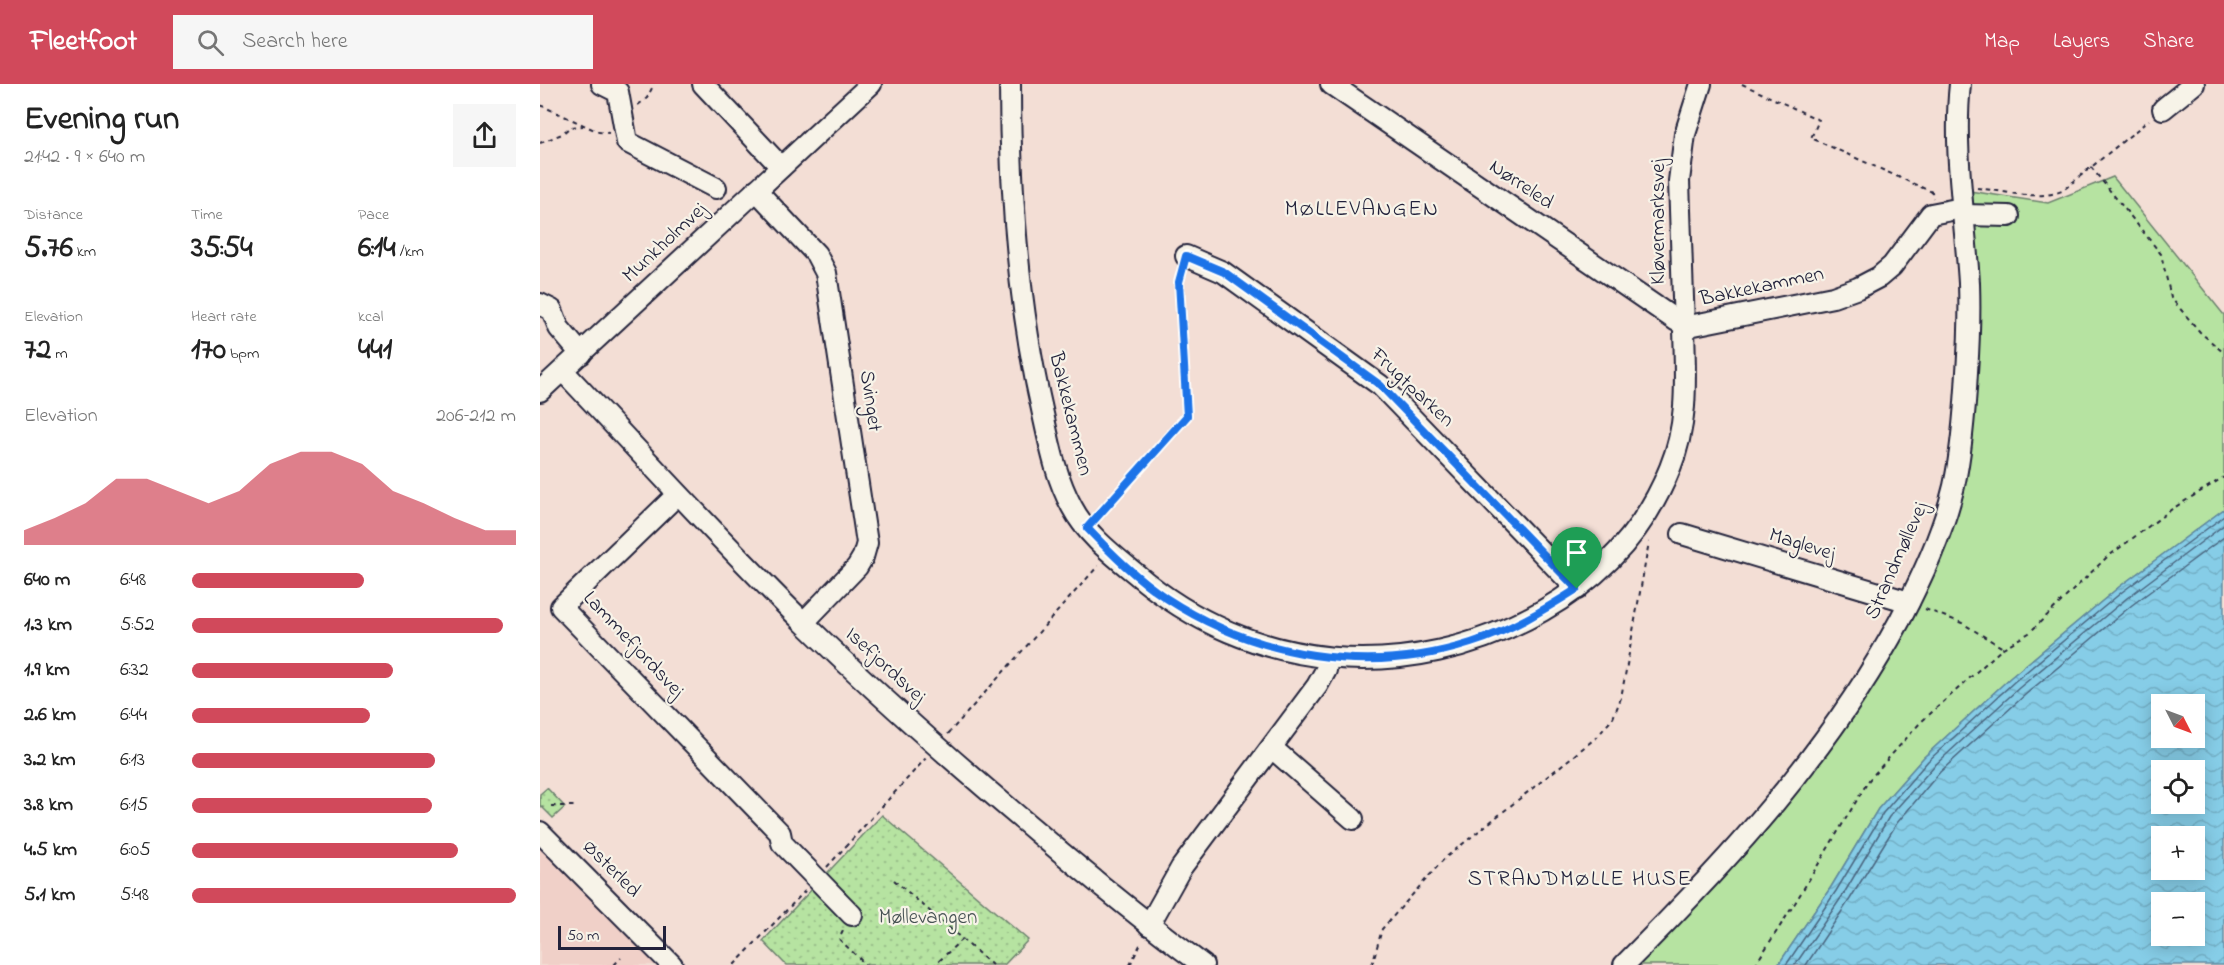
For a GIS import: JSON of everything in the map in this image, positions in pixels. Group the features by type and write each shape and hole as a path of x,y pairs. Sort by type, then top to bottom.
{"street":[{"path":"602,84 618,92 626,134"},
{"path":"703,84 781,167"},
{"name":"Munkholmvej","path":"540,392 870,84"},
{"name":"Bakkekammen","path":"1010,84 1010,160 1016,251 1034,379 1059,480 1073,509 1087,528 1111,552 1166,598 1210,624 1264,645 1328,658 1407,657 1468,644 1512,626 1577,589 1616,555 1645,516 1670,469 1682,429 1685,405 1684,324 1833,297 1858,288 1878,278 1892,266 1909,246 1928,217 1935,212"},
{"name":"Nørreled","path":"1331,84 1684,324"},
{"name":"Kløvermarksvej","path":"1684,324 1678,181 1685,133 1701,84"},
{"name":"Strandmøllevej","path":"1624,965 1714,873 1788,788 1860,687 1909,602 1932,551 1949,503 1962,437 1970,317 1957,145 1960,84"},
{"path":"2163,109 2194,84"},
{"name":"Munkholmvej","path":"626,134 627,142 716,188"},
{"name":"Svinget","path":"756,190 816,254 826,273 867,543 857,567 804,622"},
{"path":"1935,212 2010,216"},
{"name":"Frugtparken","path":"1186,256 1224,272 1380,385 1577,589"},
{"path":"540,304 552,309 559,328 580,354"},
{"name":"Isefjordsvej","path":"563,371 678,494 804,622 936,747 1197,963"},
{"name":"Lammefjordsvej","path":"678,494 561,607 780,833 782,843 817,878"},
{"name":"Maglevej","path":"1682,534 1909,602"},
{"path":"1149,925 1181,868 1322,680 1328,658"},
{"path":"1272,748 1353,819"},
{"name":"Østerled","path":"544,845 672,965"},
{"path":"817,878 852,915"}],"path":[{"path":"621,109 641,104 654,84"},
{"path":"1742,84 1819,120 1811,138 1932,192 1935,212"},
{"path":"540,105 599,132 626,134"},
{"path":"1959,185 2040,196 2062,191 2163,109"},
{"path":"540,143 562,134 570,127 583,126"},
{"path":"2091,167 2161,254 2172,298 2200,332 2224,353"},
{"path":"1087,528 1187,416 1179,282 1186,256"},
{"path":"1755,965 1796,903 1869,780 1920,723 2003,648 2029,633 2106,558 2172,509 2224,477"},
{"path":"1372,965 1382,929 1445,858 1596,737 1613,718 1621,698 1651,529 1645,516"},
{"path":"734,965 817,878 1111,552"},
{"path":"1909,602 1962,623 2003,648"},
{"path":"551,806 575,806"},
{"path":"894,880 992,965"},
{"path":"852,915 839,939 866,965"},
{"path":"1130,965 1149,925"},
{"path":"935,965 962,939"},
{"path":"614,965 621,957"}],"shaded area":[{"path":"540,848 658,965 540,965"}],"green space":[{"path":"2113,177 2224,315 2224,509 2119,587 2010,678 1924,757 1878,809 1831,887 1778,965 1634,965 1897,640 1972,405 1980,309 1969,191 2048,203"},
{"path":"547,788 565,807 553,818 540,805 540,794"},
{"name":"Møllevangen","path":"882,815 1028,940 1004,965 786,965 763,941"}],"water":[{"path":"2224,509 2224,965 1778,965 1831,887 1878,809 1924,757 2010,678 2119,587"}],"district":[{"name":"MØLLEVANGEN","path":"1362,210"},
{"name":"STRANDMØLLE HUSE","path":"1580,880"}],"route":[{"path":"1186,256 1224,272 1380,385 1577,589 1531,617 1471,643 1407,657 1350,659 1313,656 1245,639 1202,620 1166,598 1143,580 1087,528 1187,416 1179,282 1186,256"}]}
